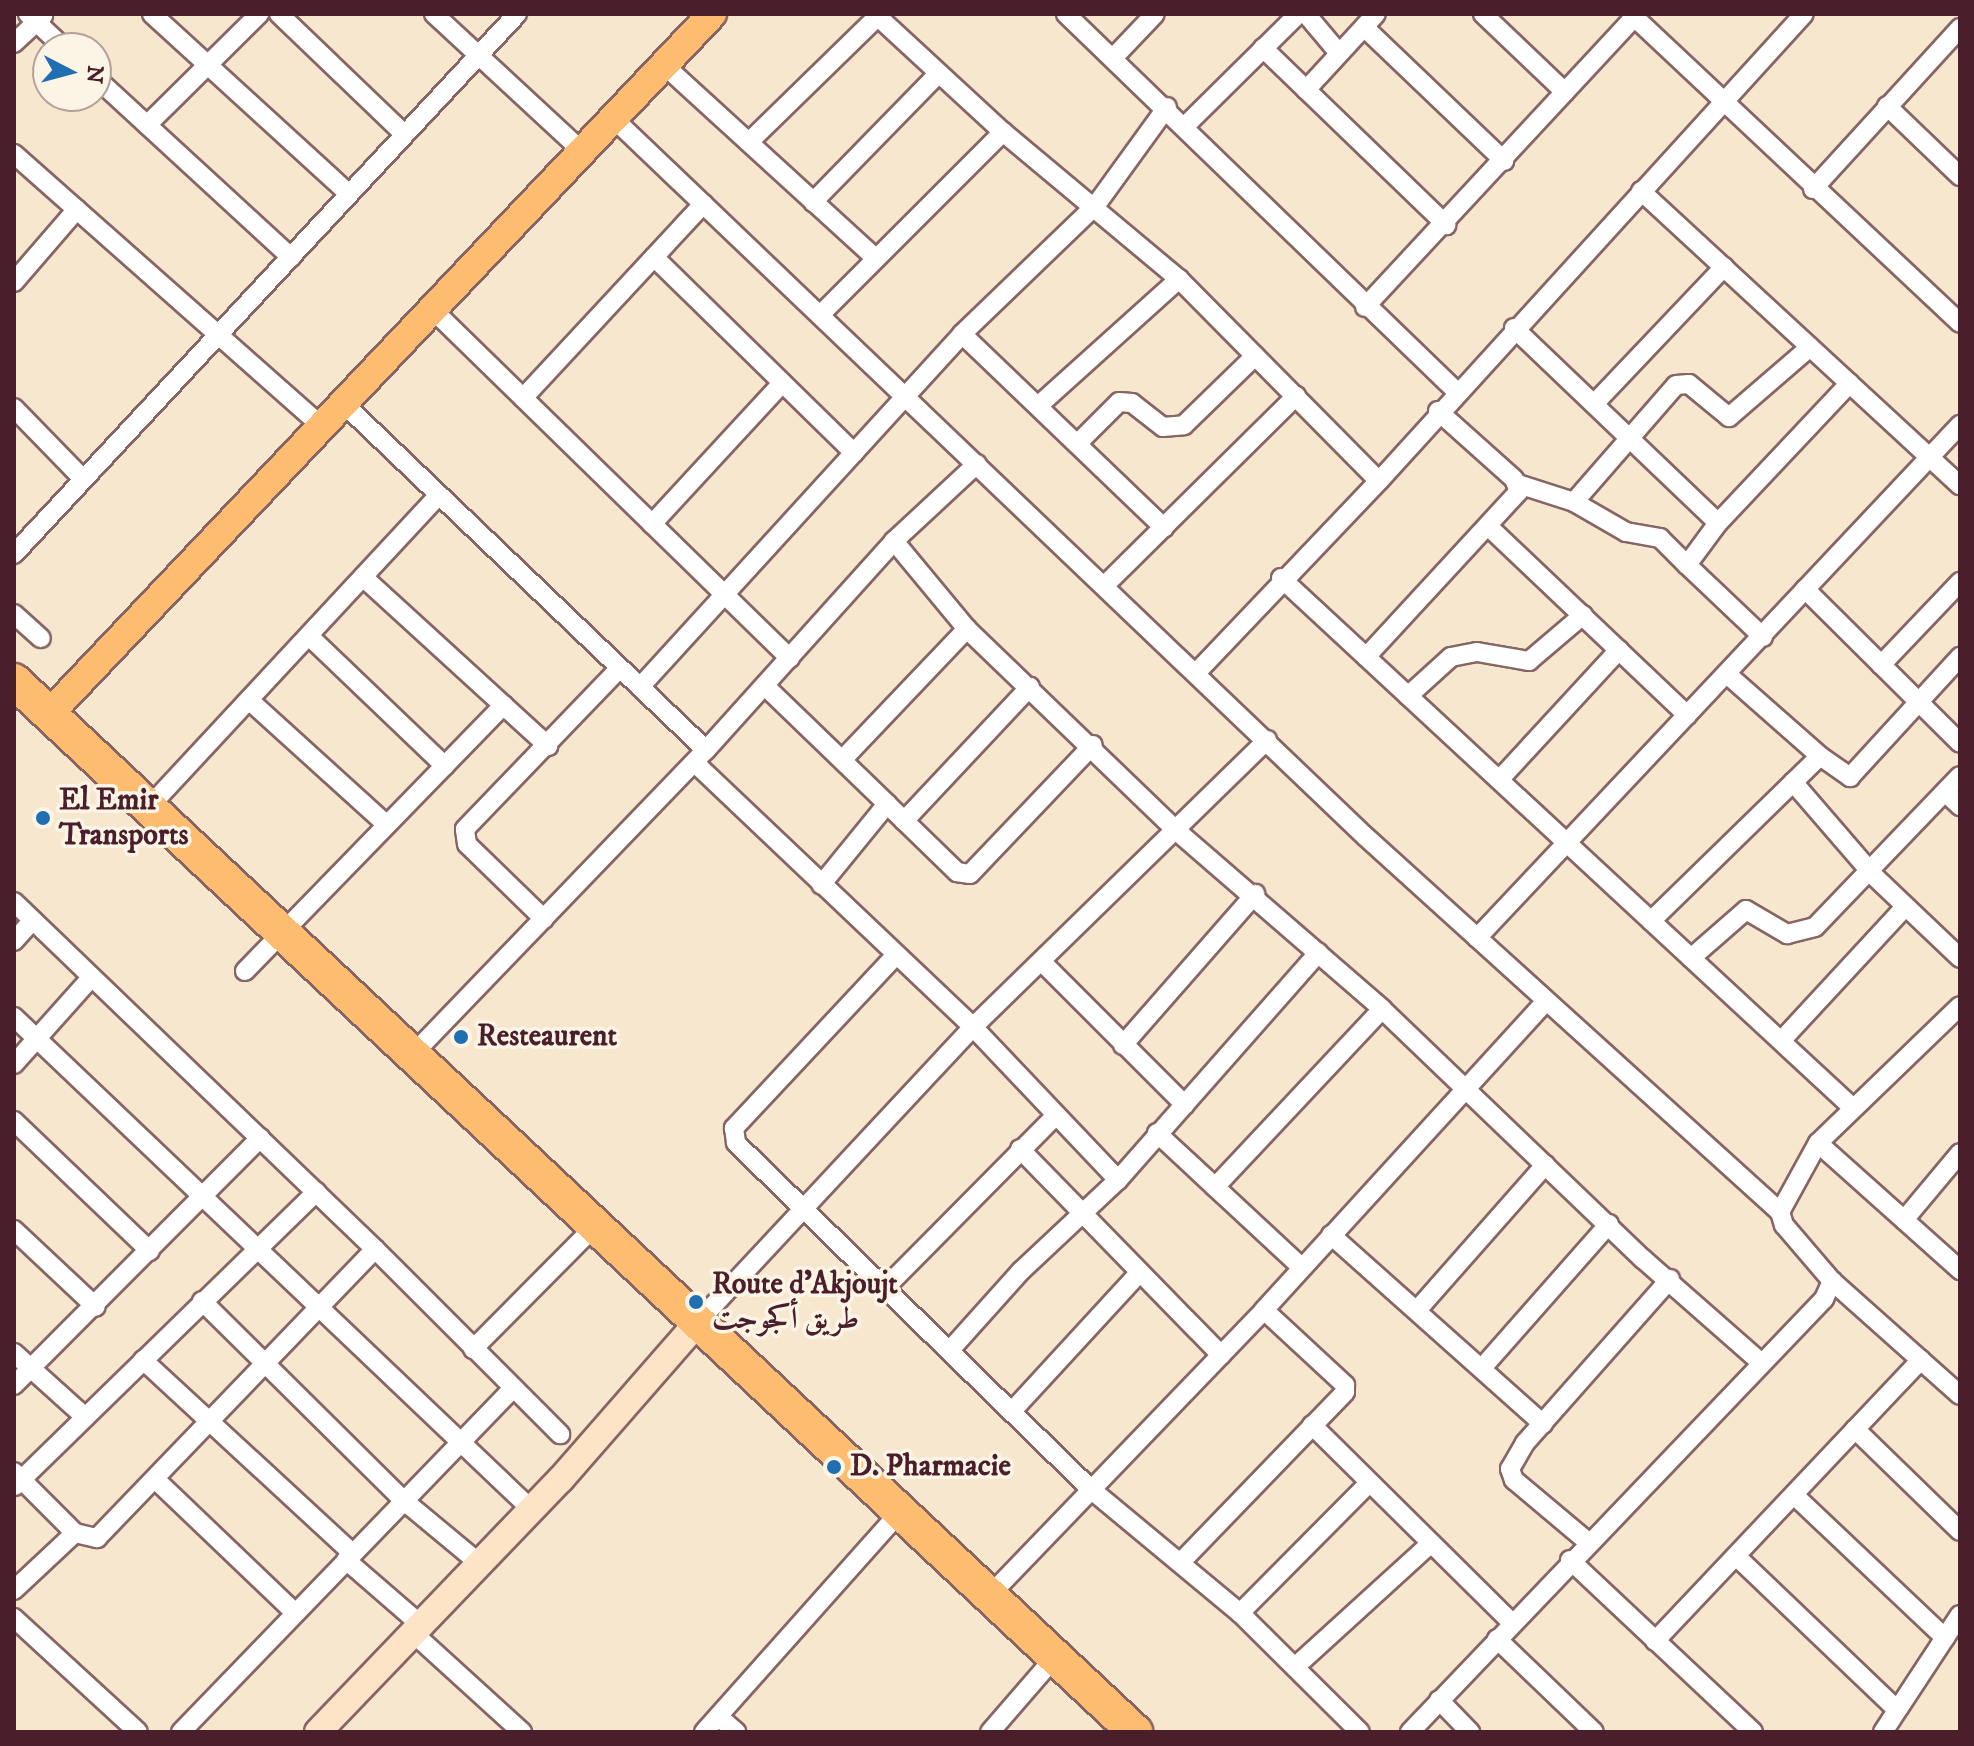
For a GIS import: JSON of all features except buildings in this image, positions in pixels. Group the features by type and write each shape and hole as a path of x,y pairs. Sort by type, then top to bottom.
{"highway":[{"path":"14,681 414,1053 696,1324 902,1510 1135,1732"}],"main road":[{"path":"49,714 712,14"}],"street":[{"path":"152,14 349,194"},
{"path":"147,125 210,68 259,14"},
{"path":"279,14 404,134"},
{"path":"434,14 582,151"},
{"path":"14,554 517,14"},
{"path":"1066,14 1186,125 1365,307 1457,392"},
{"path":"1114,57 1155,14"},
{"path":"1186,125 1298,14"},
{"path":"1306,14 1338,52"},
{"path":"1483,14 1565,92"},
{"path":"1197,672 1281,578 1379,481 1438,411 1804,14"},
{"path":"749,142 876,15 1003,132 1096,205 1179,279 1379,481"},
{"path":"1365,307 1446,225 1634,15 1813,189 1958,318"},
{"path":"14,43 36,17 50,32"},
{"path":"1306,90 1370,21 1504,161"},
{"path":"1813,189 1887,106 1953,48 1960,28"},
{"path":"1263,48 1446,225"},
{"path":"664,65 875,258"},
{"path":"813,202 939,73"},
{"path":"112,93 291,257"},
{"path":"1887,106 1960,176"},
{"path":"640,687 962,334 1096,205 1167,107"},
{"path":"613,118 1545,1002 1780,1212 1784,1225 1832,1281 1960,1395"},
{"path":"820,315 1003,132"},
{"path":"14,154 219,332 321,426"},
{"path":"1641,191 1960,485"},
{"path":"523,398 703,204"},
{"path":"14,282 77,209"},
{"path":"654,257 854,453"},
{"path":"1594,404 1724,267"},
{"path":"1038,406 1179,279"},
{"path":"432,309 790,658"},
{"path":"1514,328 1718,523"},
{"path":"962,334 1164,528"},
{"path":"1574,502 1628,437 1682,383 1724,416 1732,415 1810,347"},
{"path":"1077,444 1119,402 1132,403 1163,427 1184,425 1255,356"},
{"path":"652,524 782,383"},
{"path":"1687,565 1718,523 1850,383"},
{"path":"1105,585 1296,396"},
{"path":"343,403 640,687 700,757 821,885 973,1027 1054,1117 1118,1180"},
{"path":"14,408 82,478"},
{"path":"1438,411 1518,484 1574,502 1626,532 1660,538 1763,637"},
{"path":"1477,938 1565,842 1728,675 1960,425"},
{"path":"414,1053 700,757 894,541 977,464"},
{"path":"1366,657 1490,528 1517,496 1518,484"},
{"path":"149,807 439,495"},
{"path":"1490,528 1687,715"},
{"path":"894,541 967,629 1093,745 1178,832 1255,894 1382,1009 1465,1085 1545,1165 1759,1361"},
{"path":"363,577 548,746"},
{"path":"1281,578 1853,1108"},
{"path":"1881,665 1960,582"},
{"path":"1805,589 1960,743"},
{"path":"14,614 41,638"},
{"path":"1408,696 1451,657 1477,652 1529,661 1583,615"},
{"path":"843,759 967,629"},
{"path":"309,636 445,766"},
{"path":"1499,780 1619,650"},
{"path":"1728,675 1820,756 1853,776 1960,657"},
{"path":"544,919 463,836 620,668"},
{"path":"765,686 957,872 970,874 1093,745"},
{"path":"904,821 1030,687"},
{"path":"249,700 387,825"},
{"path":"245,971 504,705"},
{"path":"318,1732 531,1509 696,1324 973,1027 1178,832 1267,740"},
{"path":"1651,921 1820,756"},
{"path":"1691,958 1746,910 1779,932 1808,931 1960,776"},
{"path":"1793,782 1868,869 1960,958"},
{"path":"1945,792 1960,806"},
{"path":"821,885 887,804"},
{"path":"1123,1045 1255,894"},
{"path":"14,902 90,979 375,1249 560,1434"},
{"path":"1781,1041 1905,907"},
{"path":"14,941 33,920"},
{"path":"951,1349 1021,1271 1118,1180 1318,953"},
{"path":"895,956 734,1128 736,1143 884,1289 1014,1409 1093,1491 1240,1613 1360,1732"},
{"path":"1042,962 1185,1105"},
{"path":"14,1064 90,979"},
{"path":"991,1594 1264,1310 1465,1085 1545,1002"},
{"path":"1780,1212 1818,1143 1960,1006"},
{"path":"1215,1187 1382,1009"},
{"path":"14,1017 531,1509"},
{"path":"884,1289 1054,1117"},
{"path":"14,1121 150,1251"},
{"path":"1157,1133 1301,1267"},
{"path":"14,1385 33,1371 260,1138"},
{"path":"1818,1143 1960,1270"},
{"path":"1020,1149 1081,1217 1221,1355"},
{"path":"1904,1220 1960,1153"},
{"path":"1419,1308 1545,1165"},
{"path":"316,1192 85,1417 16,1479 75,1533 97,1538 375,1249"},
{"path":"1482,1368 1609,1224"},
{"path":"473,1349 595,1226"},
{"path":"14,1230 96,1307"},
{"path":"1331,1235 1419,1308 1543,1424"},
{"path":"1014,1409 1139,1273"},
{"path":"1588,1542 1511,1475 1518,1452 1670,1279"},
{"path":"1410,1732 1759,1361 1824,1299 1832,1281"},
{"path":"202,1301 403,1500 479,1563"},
{"path":"1181,1562 1346,1389 1264,1310"},
{"path":"14,1353 85,1417"},
{"path":"143,1360 212,1420 520,1731"},
{"path":"1655,1641 1921,1360"},
{"path":"181,1732 513,1388"},
{"path":"1312,1425 1429,1545 1512,1623"},
{"path":"1855,1429 1960,1531"},
{"path":"155,1479 295,1613"},
{"path":"1240,1613 1369,1483"},
{"path":"1794,1495 1945,1638"},
{"path":"704,1732 902,1510"},
{"path":"14,1590 75,1533"},
{"path":"1295,1667 1429,1545"},
{"path":"1736,1556 1897,1710"},
{"path":"1570,1560 1753,1732"},
{"path":"1883,1732 1960,1615"},
{"path":"14,1618 138,1732"},
{"path":"1497,1639 1594,1732"},
{"path":"990,1732 1055,1657"},
{"path":"1439,1700 1470,1732"},
{"path":"719,1717 736,1732"}],"place":[{"name":"El Emir Transports","path":"43,818"},
{"name":"Resteaurent","path":"461,1037"},
{"name":"Route d'Akjoujt طريق أكجوجت","path":"696,1302"},
{"name":"D. Pharmacie","path":"834,1467"}]}
